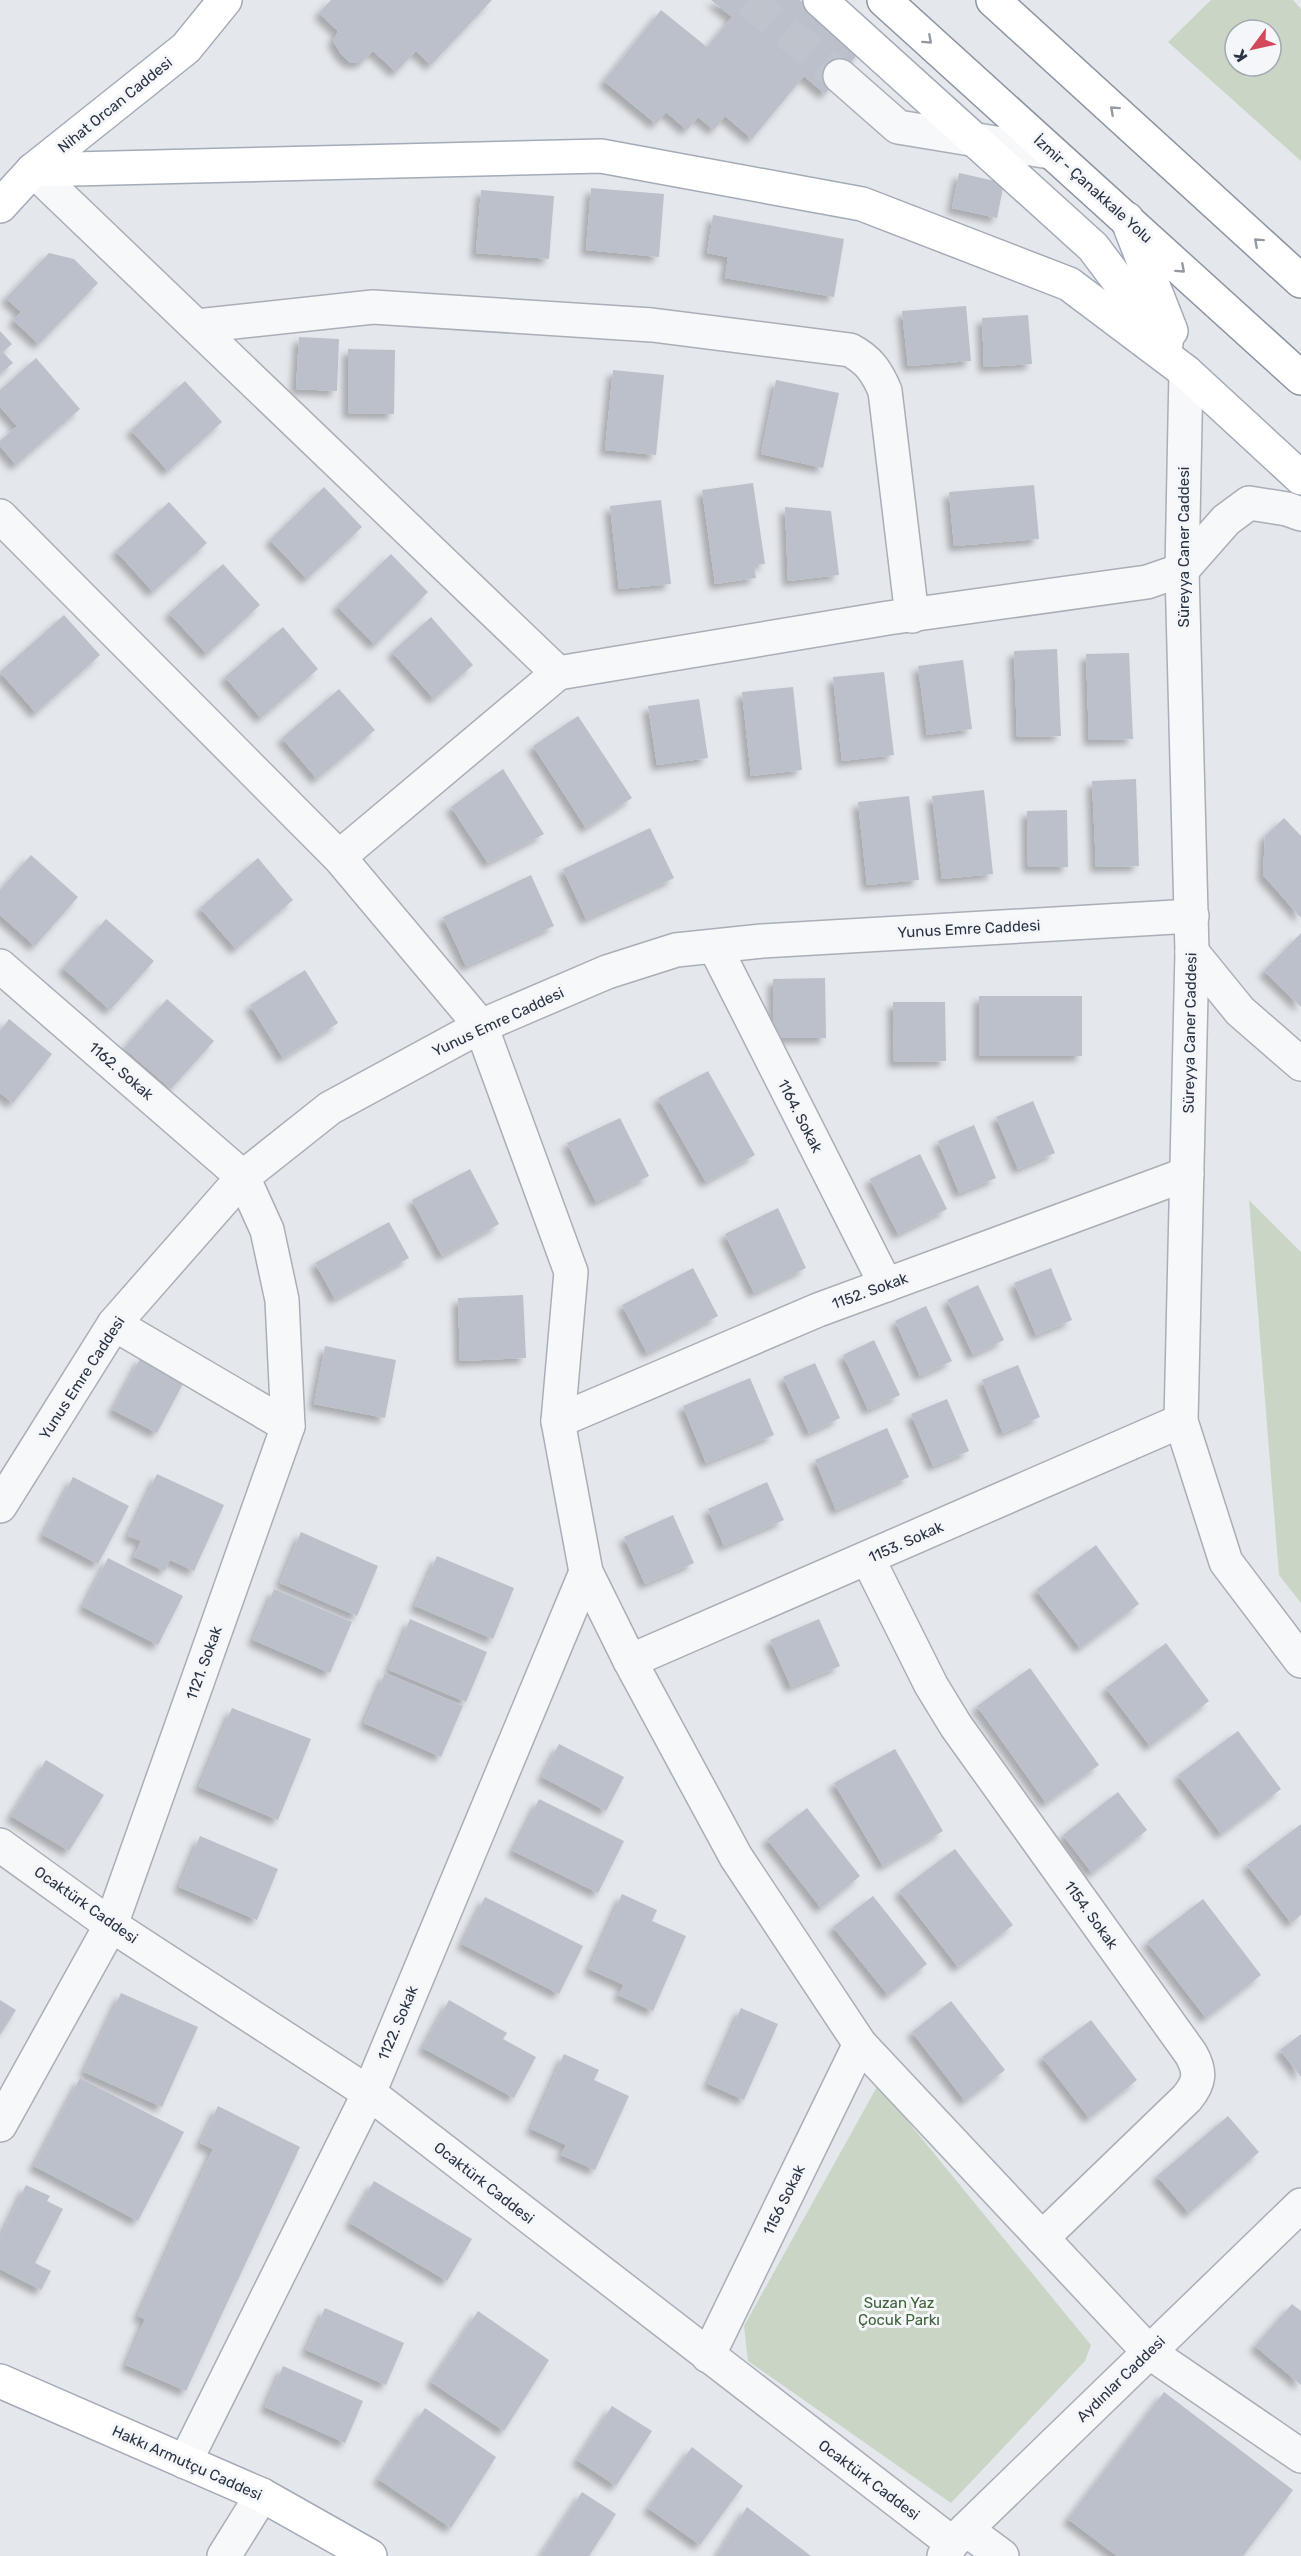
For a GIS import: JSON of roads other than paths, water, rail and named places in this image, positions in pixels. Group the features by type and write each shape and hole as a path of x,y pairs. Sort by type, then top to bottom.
{"main road":[{"name":"Nihat Orcan Caddesi","path":"0,207 33,170 186,48 225,0"},
{"path":"820,0 1093,247 1186,372"},
{"name":"İzmir - Çanakkale Yolu","path":"884,0 1301,378"},
{"path":"993,0 1301,281"},
{"path":"33,170 601,156 862,204 1069,284 1186,372 1301,478"},
{"path":"1127,219 1186,372"},
{"name":"Hakkı Armutçu Caddesi","path":"0,2380 262,2495 370,2556"}],"street":[{"path":"840,76 898,127 1050,152"},
{"path":"33,170 558,673"},
{"path":"196,326 373,307 652,325 850,350 865,358 878,374 885,392 912,616"},
{"name":"Süreyya Caner Caddesi","path":"1186,372 1182,570 1192,952 1181,1421 1226,1563 1301,1662"},
{"path":"339,857 558,673 912,616 1147,582 1182,570 1226,520 1249,503 1287,509 1301,514"},
{"path":"0,516 339,857 481,1026 571,1272 558,1421 586,1572 630,1661 736,1857 860,2044 1149,2352 1301,2456"},
{"name":"Yunus Emre Caddesi","path":"0,1506 114,1324 243,1177 330,1108 481,1026 606,972 676,950 762,941 1192,916"},
{"name":"1164. Sokak","path":"715,947 886,1285"},
{"path":"1192,952 1240,1011 1301,1064"},
{"name":"1162. Sokak","path":"0,966 243,1177"},
{"name":"1152. Sokak","path":"558,1421 818,1310 1187,1174"},
{"name":"1121. Sokak","path":"0,2125 111,1924 288,1426 282,1300 267,1230 243,1177"},
{"path":"114,1324 288,1426"},
{"name":"1153. Sokak","path":"630,1661 1181,1421"},
{"name":"1154. Sokak","path":"868,1559 931,1685 956,1726 1191,2054 1198,2068 1199,2078 1187,2098 1042,2238"},
{"name":"1122. Sokak","path":"185,2462 369,2093 586,1572"},
{"name":"Ocaktürk Caddesi","path":"0,1845 111,1924 369,2093 954,2543 1002,2556"},
{"name":"1156 Sokak","path":"708,2356 860,2044"},
{"name":"Aydınlar Caddesi","path":"954,2543 1301,2205"},
{"path":"224,2556 262,2495"}],"tunnel":[{"path":"748,0 840,76"}],"park label":[{"name":"Suzan Yaz Çocuk Parkı","path":"899,2312"}]}
